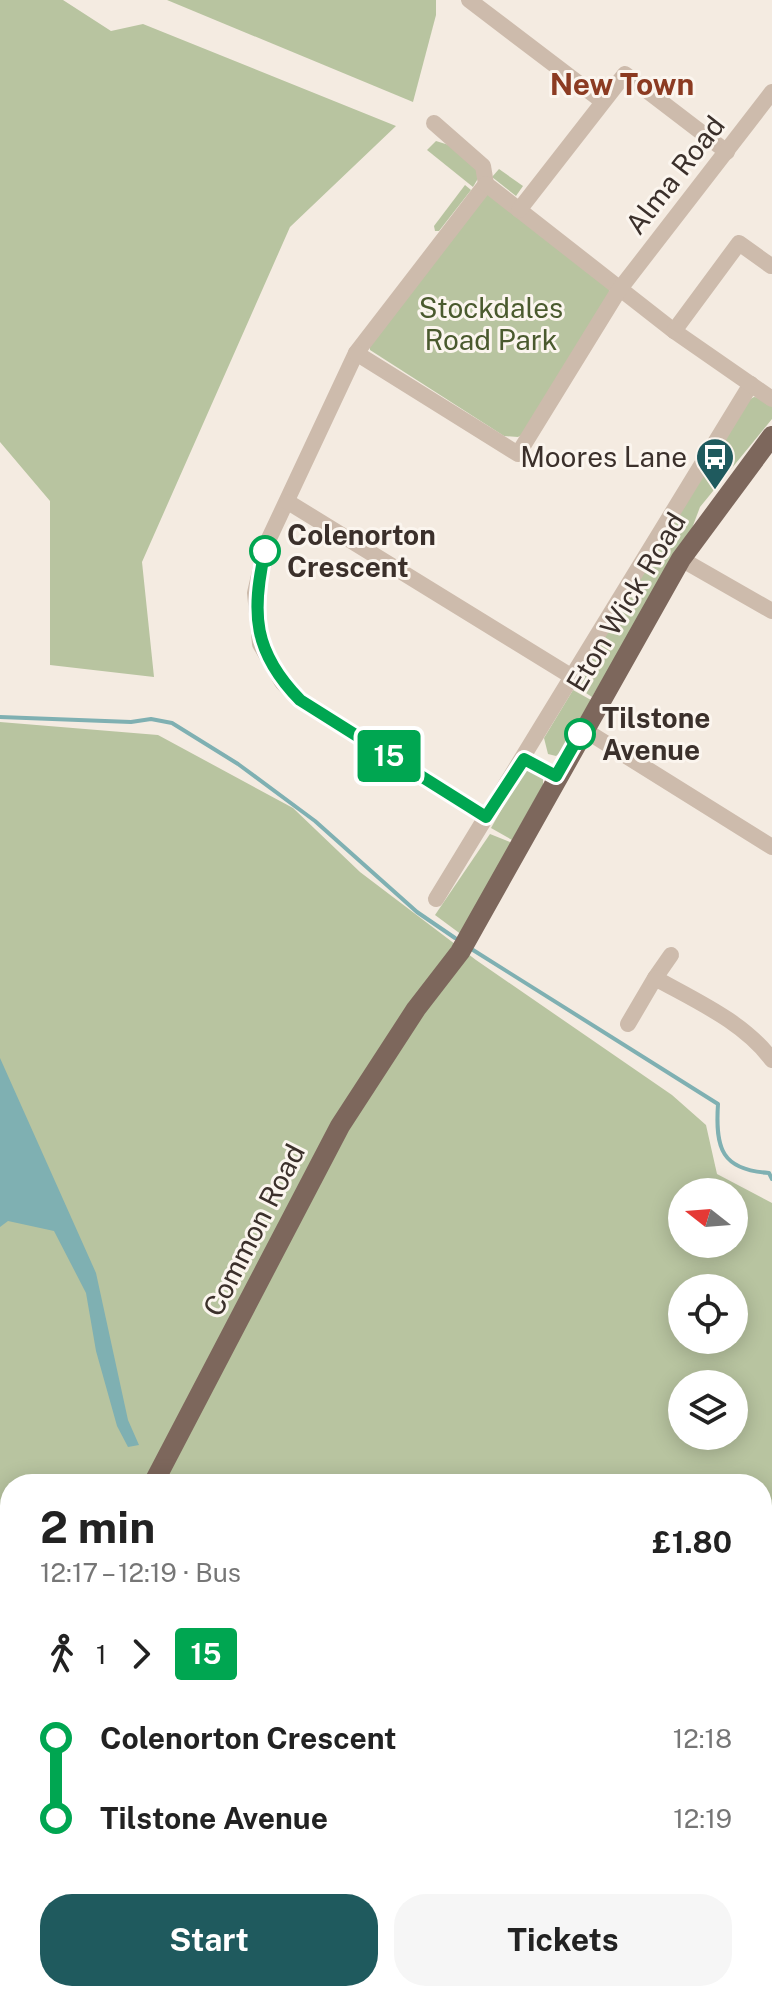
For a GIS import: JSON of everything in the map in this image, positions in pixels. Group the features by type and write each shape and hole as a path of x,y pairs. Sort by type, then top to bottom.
{"main road":[{"name":"Eton Wick Road","path":"416,1009 460,952 556,776 681,559 772,436"},
{"name":"Common Road","path":"158,1474 340,1126 416,1009"}],"street":[{"path":"469,0 602,101"},
{"path":"519,210 625,74 727,152"},
{"name":"Alma Road","path":"356,353 518,454 619,290 772,92"},
{"path":"434,123 483,166 486,184 619,290 772,399"},
{"path":"481,814 300,700 282,682 260,644 255,593 266,545 356,353 486,184"},
{"path":"674,331 739,243 771,266"},
{"path":"436,899 481,814 524,759 751,384"},
{"path":"288,502 574,678"},
{"path":"681,559 772,611"},
{"path":"583,729 772,847"},
{"path":"524,759 556,776"},
{"path":"628,1024 671,955"},
{"path":"655,978 722,1015 761,1046 772,1060"}],"green space":[{"path":"0,0 63,0 111,31 143,24 396,126 290,227 142,562 154,677 50,665 50,501 0,442"},
{"path":"167,0 436,0 436,15 413,102"},
{"path":"436,141 468,151 480,175 473,187 427,150"},
{"path":"499,169 523,186 516,196 492,177"},
{"path":"465,185 471,190 439,231 435,231 434,226"},
{"name":"Stockdales Road Park","path":"487,194 608,284 610,295 528,431 518,437 504,436 370,350 370,343"},
{"path":"754,397 763,398 772,406 772,419 700,507 691,531 592,697 574,685 745,402"},
{"path":"573,690 591,700 562,751 556,756 548,754 544,738"},
{"path":"0,722 158,735 293,808 360,872 476,960 672,1095 706,1125 717,1174 725,1178 668,1178 668,1258 748,1258 748,1190 772,1203 772,1474 0,1474"},
{"path":"527,764 543,778 543,785 512,840 491,828"},
{"path":"490,834 510,842 510,847 462,935 435,915"}],"water":[{"path":"0,1058 96,1273 128,1420 139,1445 128,1447 117,1426 96,1351 86,1293 54,1231 8,1221 0,1227"}],"waterway":[{"path":"0,717 131,722 151,719 172,723 238,764 315,821 417,912 455,938"},
{"path":"473,950 718,1104 718,1133 725,1154 731,1162 753,1171 769,1173 772,1179"}],"bus line":[{"name":"15","path":"265,551 255,593 260,644 282,682 300,700 486,817 524,759 556,776 580,734"}],"place":[{"name":"Moores Lane","path":"715,491"},
{"name":"Colenorton Crescent","path":"265,551"},
{"name":"Tilstone Avenue","path":"580,734"}],"district":[{"name":"New Town","path":"622,85"}]}
